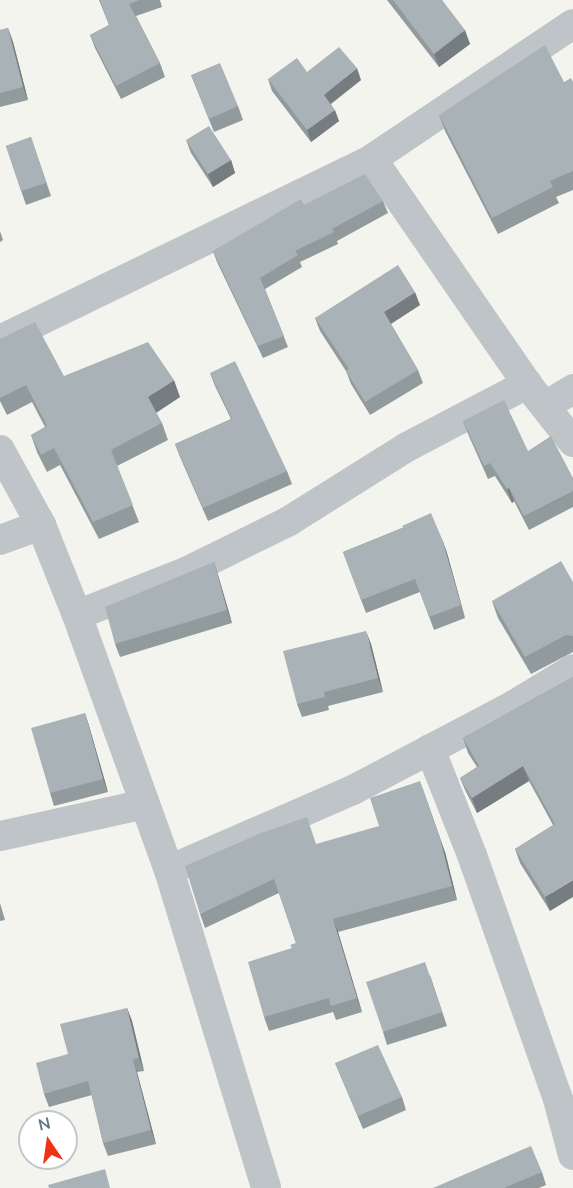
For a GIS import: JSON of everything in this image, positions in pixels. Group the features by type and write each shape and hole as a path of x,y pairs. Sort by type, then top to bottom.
{"street":[{"path":"0,340 372,159 573,24"},
{"path":"372,159 536,395 573,442"},
{"path":"77,615 188,571 289,521 407,447 536,395 573,389"},
{"path":"0,450 41,525 77,615 169,870 266,1188"},
{"path":"0,540 41,525"},
{"path":"169,870 353,790 512,706 573,669"},
{"path":"430,749 472,855 558,1099 573,1155"},
{"path":"0,837 145,804"}],"building":[{"path":"100,0 139,0 129,4 160,63 116,86 90,35 109,25"},
{"path":"393,0 442,0 465,30 434,54"},
{"path":"8,28 23,87 0,93 0,30"},
{"path":"545,45 564,82 571,78 573,82 573,171 550,181 553,187 492,218 439,115"},
{"path":"339,47 357,68 324,95 335,110 307,130 268,79 297,58 307,72"},
{"path":"220,63 238,106 209,119 191,75"},
{"path":"209,126 231,160 208,174 186,140"},
{"path":"31,137 46,183 21,191 6,146"},
{"path":"365,174 383,201 332,229 334,232 295,251 298,255 260,278 284,336 258,346 213,251 301,199 304,205"},
{"path":"398,265 415,292 384,312 418,370 365,402 346,371 349,369 315,318"},
{"path":"35,322 64,376 148,342 174,380 148,397 162,423 111,450 133,505 93,522 54,448 41,455 31,435 47,426 26,385 0,398 0,339"},
{"path":"235,361 287,471 203,508 175,444 232,419 210,373"},
{"path":"504,400 528,451 551,436 573,478 573,491 524,516 509,488 507,489 490,463 484,466 463,421"},
{"path":"431,513 442,539 461,605 429,617 415,579 361,600 343,552 403,528 402,526"},
{"path":"561,561 573,582 573,636 566,635 525,657 492,601"},
{"path":"214,562 227,610 115,644 105,607"},
{"path":"366,631 378,678 324,692 325,697 297,704 283,651"},
{"path":"573,677 573,880 545,897 515,849 555,824 523,766 472,798 460,778 479,766 463,738"},
{"path":"85,713 103,779 50,793 31,728"},
{"path":"420,781 440,838 452,886 333,919 357,998 331,1006 329,998 264,1017 248,962 292,948 290,945 296,943 274,879 200,914 185,866 261,833 307,817 316,844 379,826 370,798"},
{"path":"425,962 442,1012 383,1032 366,982"},
{"path":"127,1008 139,1058 133,1059 151,1130 103,1143 88,1081 44,1094 36,1063 68,1054 60,1024"},
{"path":"378,1045 402,1097 358,1116 335,1063"},
{"path":"531,1146 542,1172 504,1188 433,1188"},
{"path":"105,1169 110,1188 49,1188 48,1185"}]}
